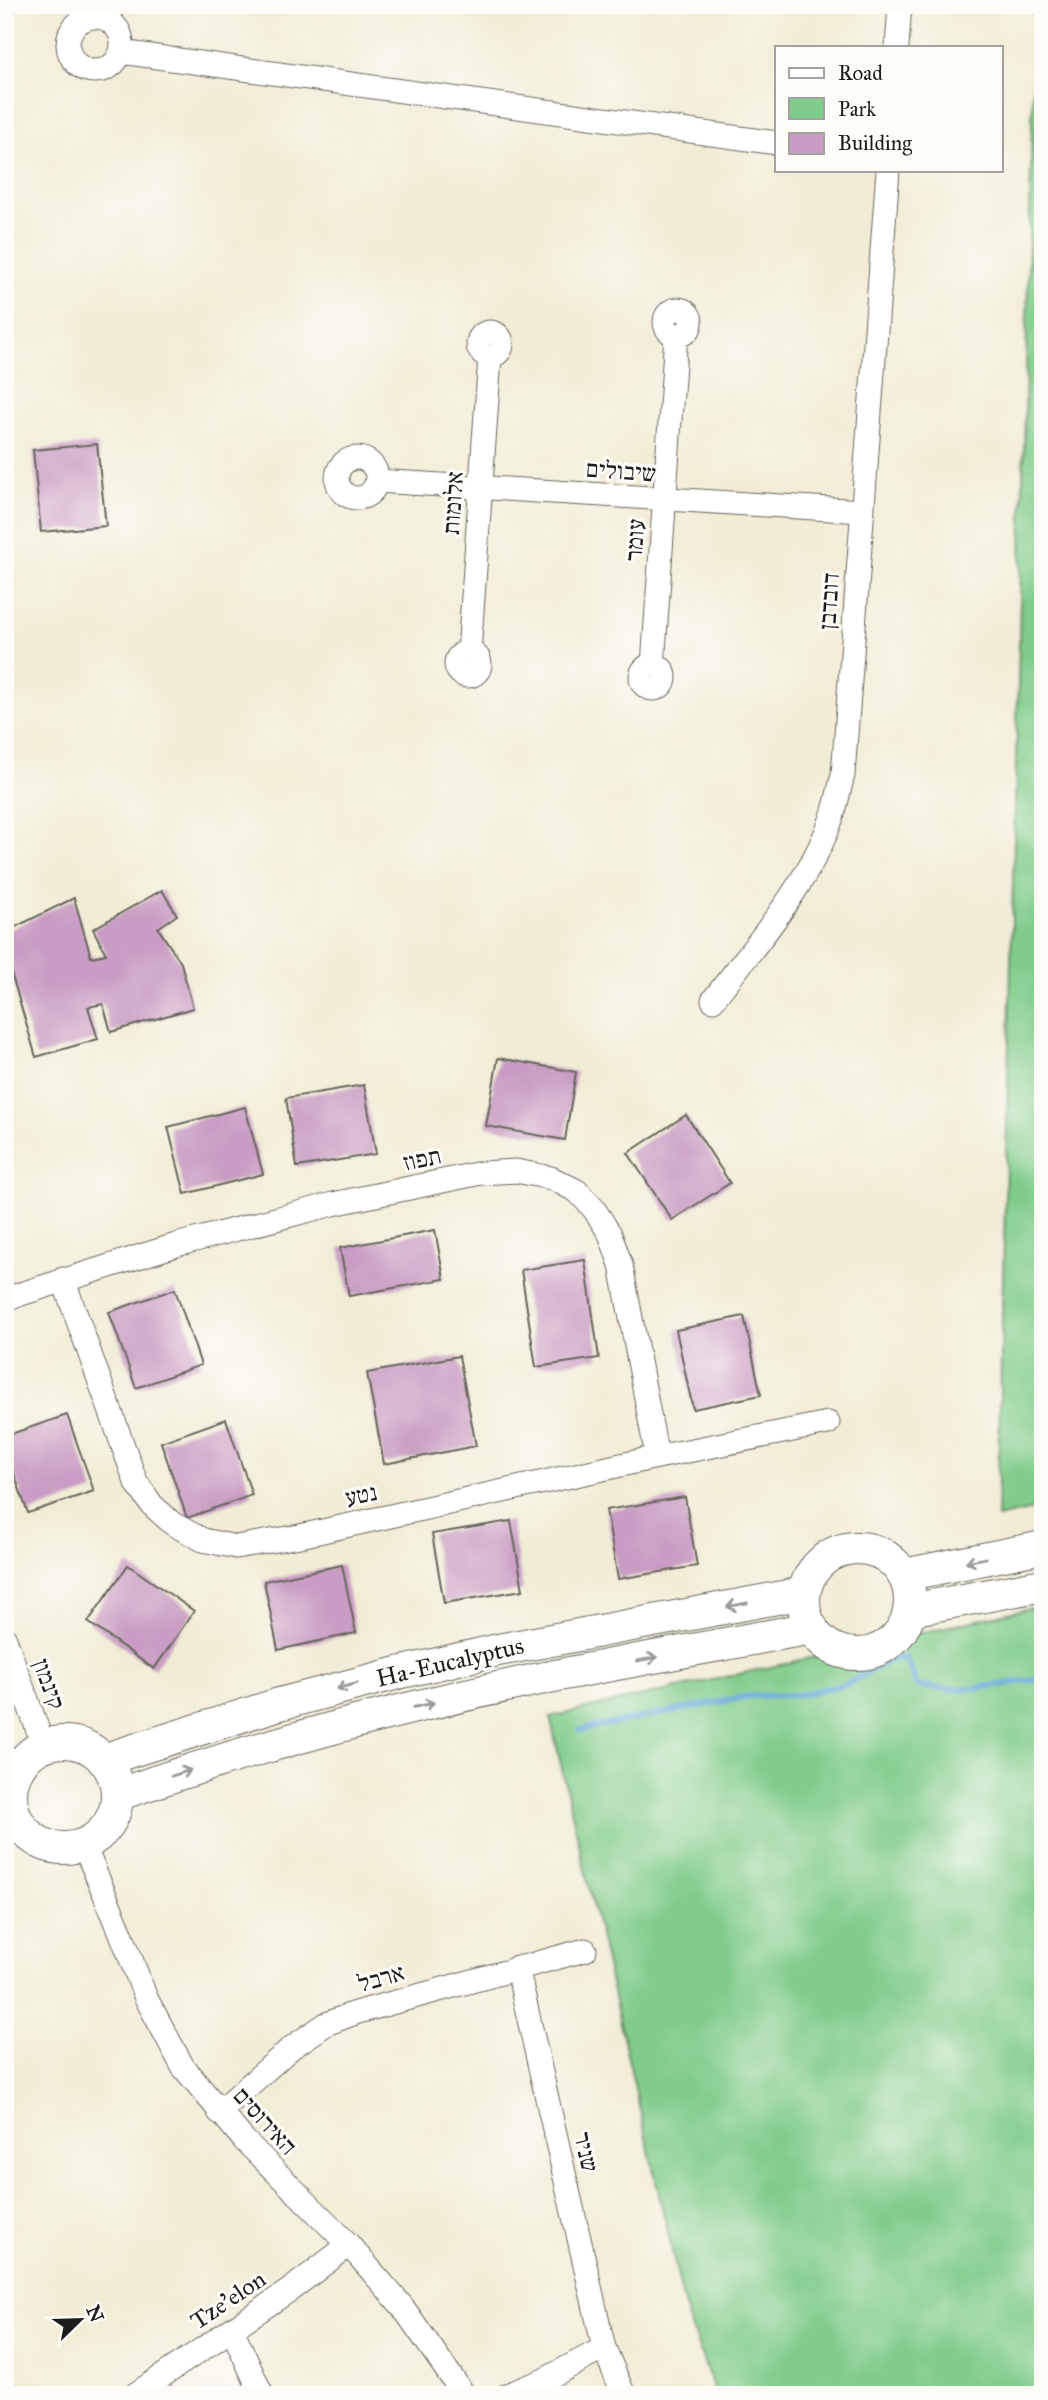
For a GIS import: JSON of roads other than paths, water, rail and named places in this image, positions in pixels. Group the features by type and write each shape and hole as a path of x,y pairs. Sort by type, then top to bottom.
{"main road":[{"path":"850,1547 869,1548 893,1560 904,1574 909,1586 910,1610 904,1628 888,1645 871,1653 843,1653 815,1635 803,1607 804,1593 808,1579 822,1559 850,1547"},
{"path":"904,1574 1043,1547"},
{"path":"910,1610 1043,1585"},
{"name":"Ha-Eucalyptus","path":"103,1760 276,1705 384,1676 498,1650 804,1593"},
{"name":"Ha-Eucalyptus","path":"117,1795 250,1751 414,1707 496,1688 812,1628"},
{"path":"54,1743 73,1743 85,1746 103,1760 112,1772 117,1795 116,1809 100,1836 84,1846 69,1849 51,1847 14,1833 8,1796 17,1770 29,1755 54,1743"}],"street":[{"path":"897,46 900,5"},
{"path":"96,11 115,25 123,42 121,52 112,66 100,71 84,69 76,64 68,48 70,33 96,11"},
{"path":"121,52 775,143"},
{"name":"דובדבן","path":"713,1000 786,903 814,857 832,818 843,775 888,172"},
{"name":"עומר","path":"653,665 676,335"},
{"name":"אלומות","path":"469,653 490,357"},
{"name":"שיבולים","path":"377,481 862,511"},
{"name":"תפוז","path":"5,1299 176,1245 307,1211 481,1173 516,1171 551,1178 577,1191 594,1209 610,1234 621,1265 657,1457"},
{"name":"נטע","path":"63,1279 136,1482 152,1506 173,1524 203,1540 236,1547 300,1536 657,1457 828,1423"},
{"name":"קינמון","path":"5,1639 44,1746"},
{"name":"האירוסים","path":"84,1846 146,1998 183,2067 244,2140 349,2245 402,2306 464,2395"},
{"name":"ארבל","path":"219,2112 291,2048 326,2024 355,2012 585,1950"},
{"name":"שניר","path":"517,1967 604,2348 624,2395"},
{"name":"Tze'elon","path":"134,2395 349,2245"},
{"path":"232,2329 262,2395"},
{"path":"507,2395 544,2380 604,2348"}],"waterway":[{"path":"580,1730 750,1696 798,1695 847,1684 892,1659 906,1658 917,1686 948,1689 980,1687 1043,1678"}]}
